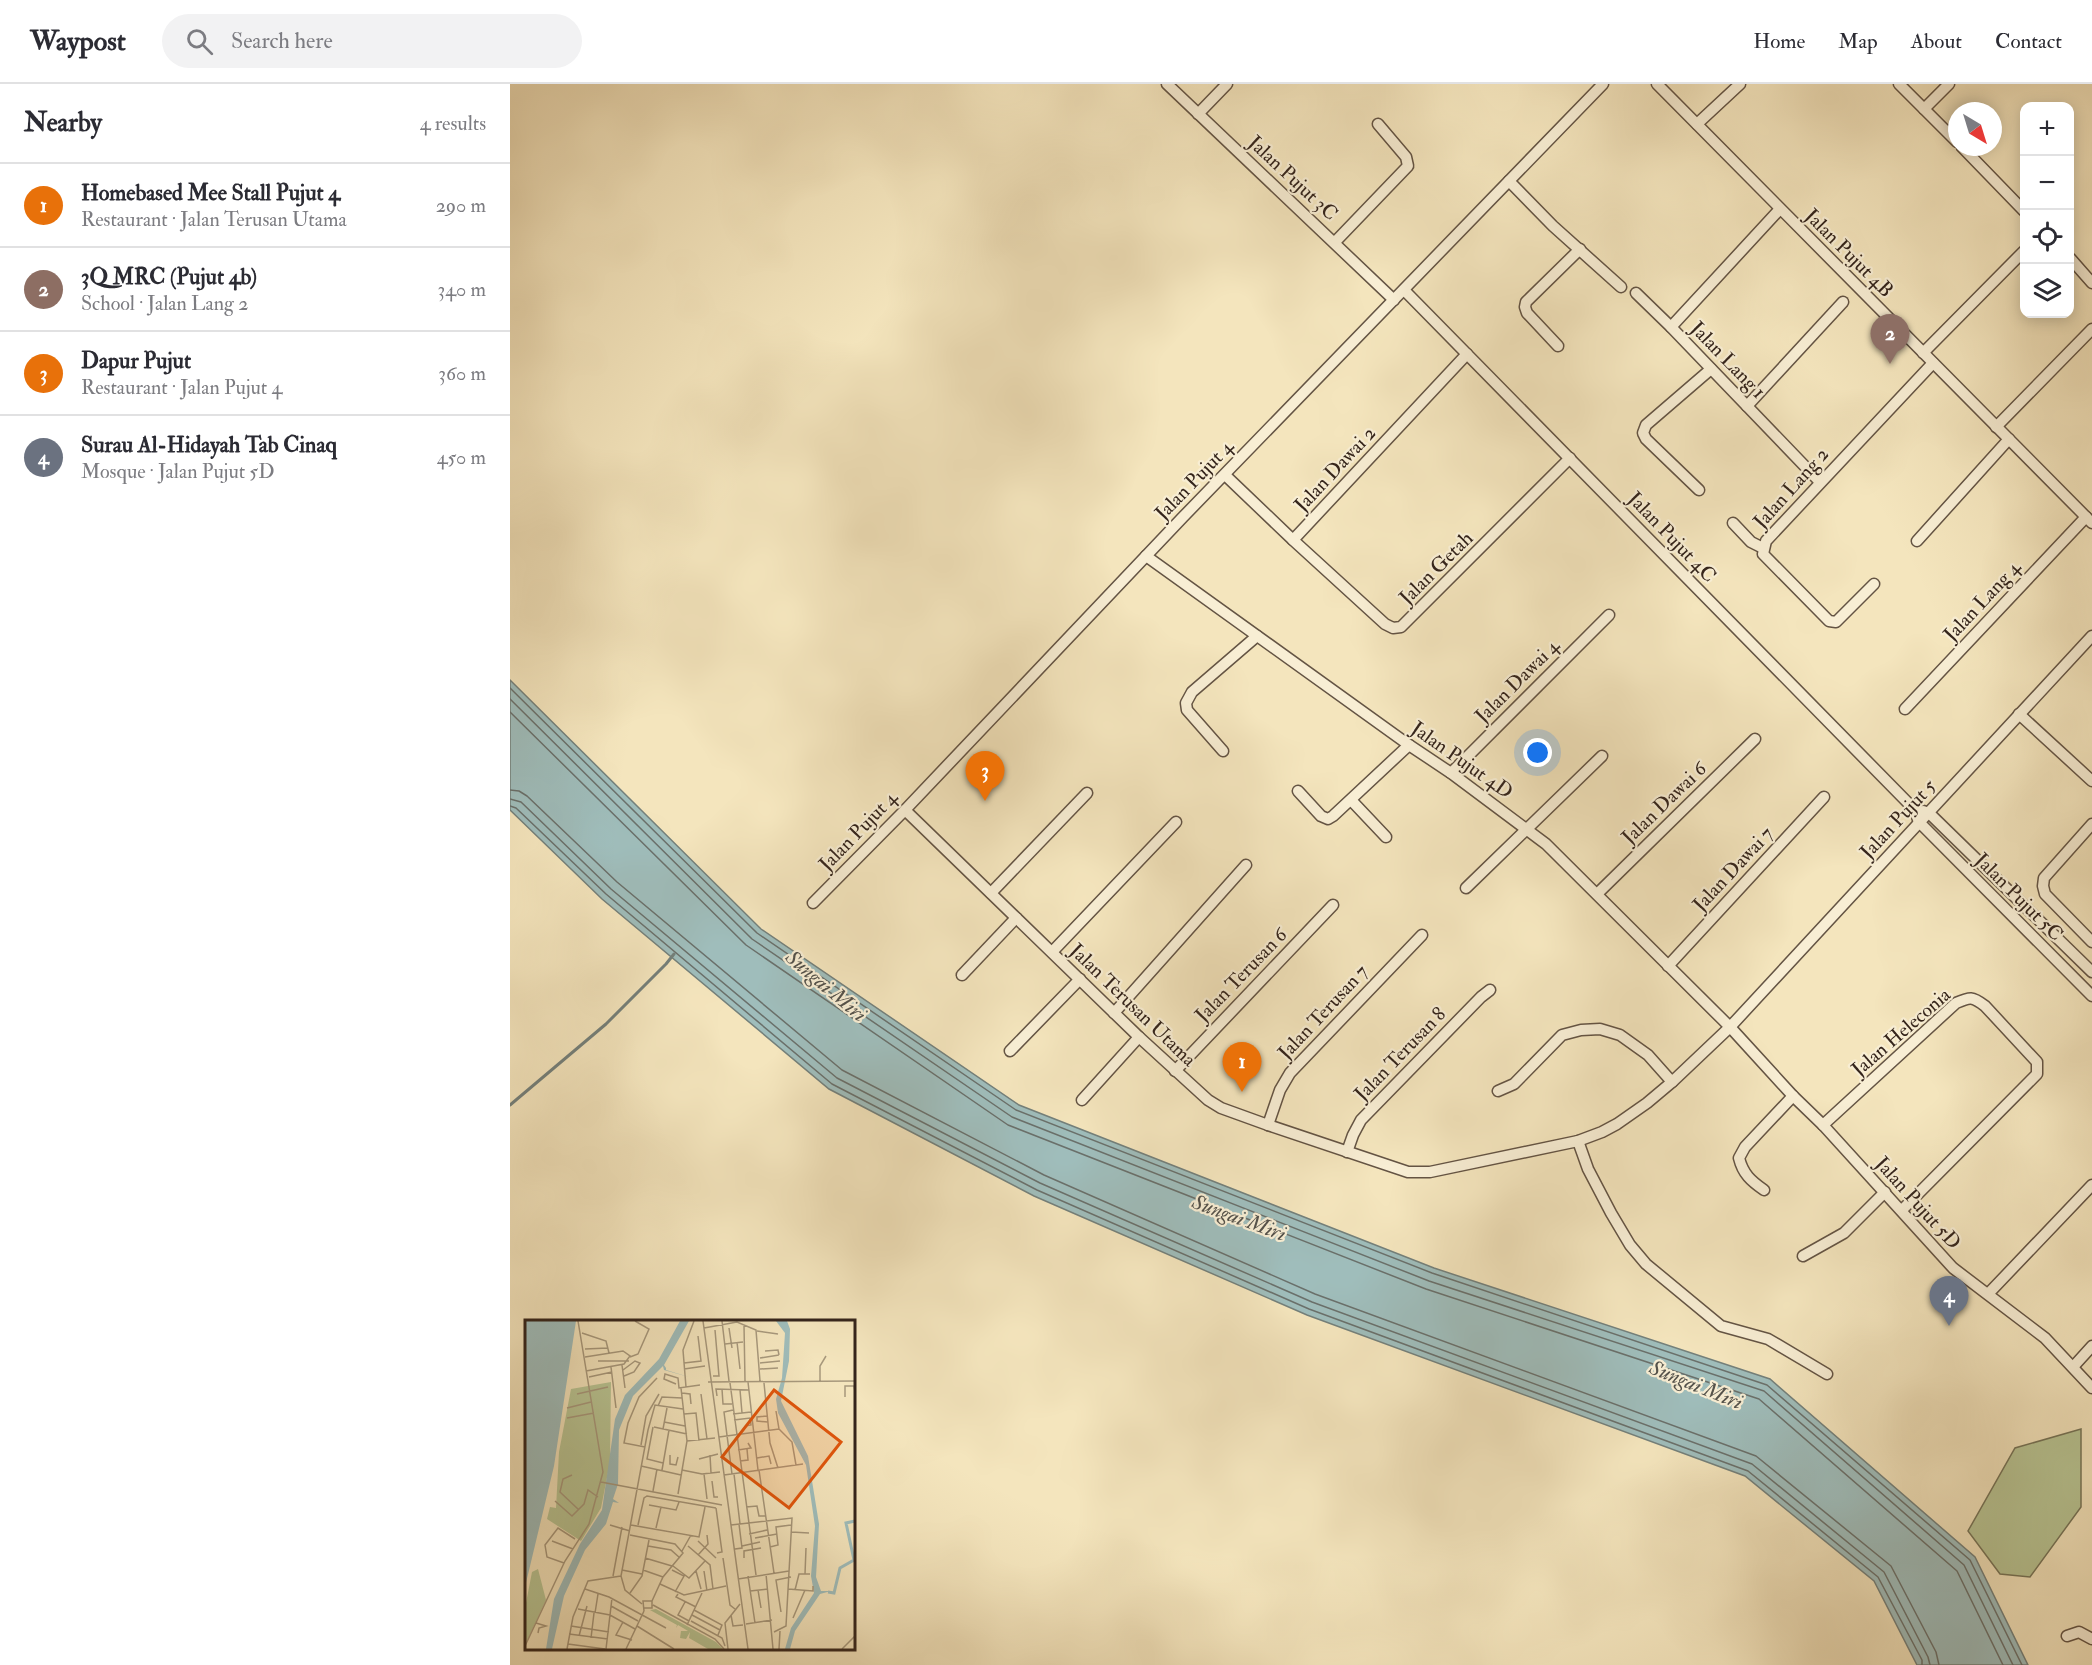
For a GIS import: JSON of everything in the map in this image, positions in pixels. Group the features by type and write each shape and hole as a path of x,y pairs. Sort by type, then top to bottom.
{"street":[{"name":"Jalan Pujut 3C","path":"1167,84 1394,300"},
{"path":"1198,114 1227,84"},
{"name":"Jalan Pujut 4","path":"813,903 1603,84"},
{"name":"Jalan Pujut 4B","path":"1657,84 2089,520"},
{"path":"1697,124 1740,84"},
{"path":"1899,84 1948,133"},
{"path":"1924,109 1949,84"},
{"path":"1335,242 1408,166 1406,157 1378,124"},
{"path":"1971,156 2024,210"},
{"path":"1509,182 1553,226 1621,287"},
{"name":"Jalan Lang 1","path":"1780,209 1671,327 1820,482"},
{"path":"1558,346 1527,313 1526,302 1580,249"},
{"path":"1923,353 2020,256"},
{"path":"2074,263 2092,283"},
{"name":"Jalan Pujut 4C","path":"1404,290 1914,808"},
{"path":"1636,293 1671,327"},
{"path":"1748,406 1844,302"},
{"path":"1996,426 2092,329"},
{"name":"Jalan Dawai 2","path":"1225,475 1293,540 1467,354"},
{"name":"Jalan Lang 2","path":"1874,584 1836,621 1832,622 1763,554 1763,548 1766,541 1820,482 1933,363"},
{"path":"1699,490 1646,439 1643,433 1646,425 1711,369"},
{"path":"1917,541 2009,439"},
{"name":"Jalan Getah","path":"1293,540 1385,624 1393,628 1401,627 1570,458"},
{"name":"Jalan Lang 4","path":"1905,710 2089,520"},
{"path":"1733,523 1751,542 1763,548"},
{"name":"Jalan Pujut 4D","path":"1146,556 1528,828 1730,1027"},
{"name":"Jalan Dawai 4","path":"1451,773 1609,615"},
{"path":"1223,751 1186,710 1186,703 1192,692 1257,636"},
{"name":"Jalan Pujut 5","path":"1730,1027 2092,636"},
{"path":"2019,714 2092,782"},
{"name":"Jalan Dawai 6","path":"1597,894 1755,739"},
{"path":"1298,791 1321,816 1328,819 1409,745"},
{"path":"1466,888 1602,756"},
{"path":"991,893 1087,793"},
{"name":"Jalan Dawai 7","path":"1668,966 1824,797"},
{"path":"1351,800 1386,837"},
{"path":"1914,808 1929,813"},
{"path":"1914,808 1920,822"},
{"name":"Jalan Terusan Utama","path":"905,810 1197,1092 1221,1108 1408,1172 1430,1172 1578,1141 1617,1124 1672,1082 1730,1027"},
{"name":"Jalan Pujut 5C","path":"1929,813 2092,972"},
{"path":"1052,952 1176,822"},
{"name":"Jalan Pujut 5C","path":"1920,822 2092,996"},
{"path":"2092,824 2044,878 2043,886 2045,894 2092,942"},
{"path":"1114,1013 1246,865"},
{"name":"Jalan Terusan 6","path":"1175,1071 1333,905"},
{"path":"962,975 1016,918"},
{"name":"Jalan Terusan 7","path":"1268,1125 1280,1090 1290,1073 1422,935"},
{"path":"1010,1051 1080,979"},
{"name":"Jalan Terusan 8","path":"1347,1152 1361,1120 1490,990"},
{"name":"Jalan Heleconia","path":"1823,1125 1956,1003 1969,998 1976,999 1986,1006 2037,1062 2037,1074 1902,1210"},
{"name":"Jalan Pujut 5D","path":"1730,1027 1902,1210 1953,1268 2045,1338 2092,1388"},
{"path":"1498,1091 1514,1084 1562,1035 1581,1030 1600,1029 1620,1035 1648,1055 1672,1082"},
{"path":"1082,1100 1139,1037"},
{"path":"1764,1190 1748,1178 1741,1168 1739,1158 1745,1147 1793,1096"},
{"path":"1578,1141 1588,1169 1611,1213 1630,1245 1646,1264 1721,1326 1768,1339 1827,1374"},
{"path":"1988,1294 2092,1185"},
{"path":"1803,1256 1844,1233 1885,1192"},
{"path":"2073,1367 2092,1346"},
{"path":"2067,1636 2079,1632 2092,1640"}],"green space":[{"path":"2081,1429 2081,1507 2030,1577 2000,1574 1968,1531 2015,1448"}],"water":[{"name":"Sungai Miri","path":"510,680 761,929 1019,1105 1434,1268 1770,1379 1975,1557 2028,1665 1917,1665 1874,1581 1745,1476 1307,1315 1034,1196 829,1089 602,899 510,810"}],"waterway":[{"path":"510,1105 606,1024 674,954"}],"place":[{"name":"3Q MRC (Pujut 4b)","path":"1890,364"},
{"name":"Dapur Pujut","path":"985,801"},
{"name":"Homebased Mee Stall Pujut 4","path":"1242,1092"},
{"name":"Surau Al-Hidayah Tab Cinaq","path":"1949,1326"}]}
